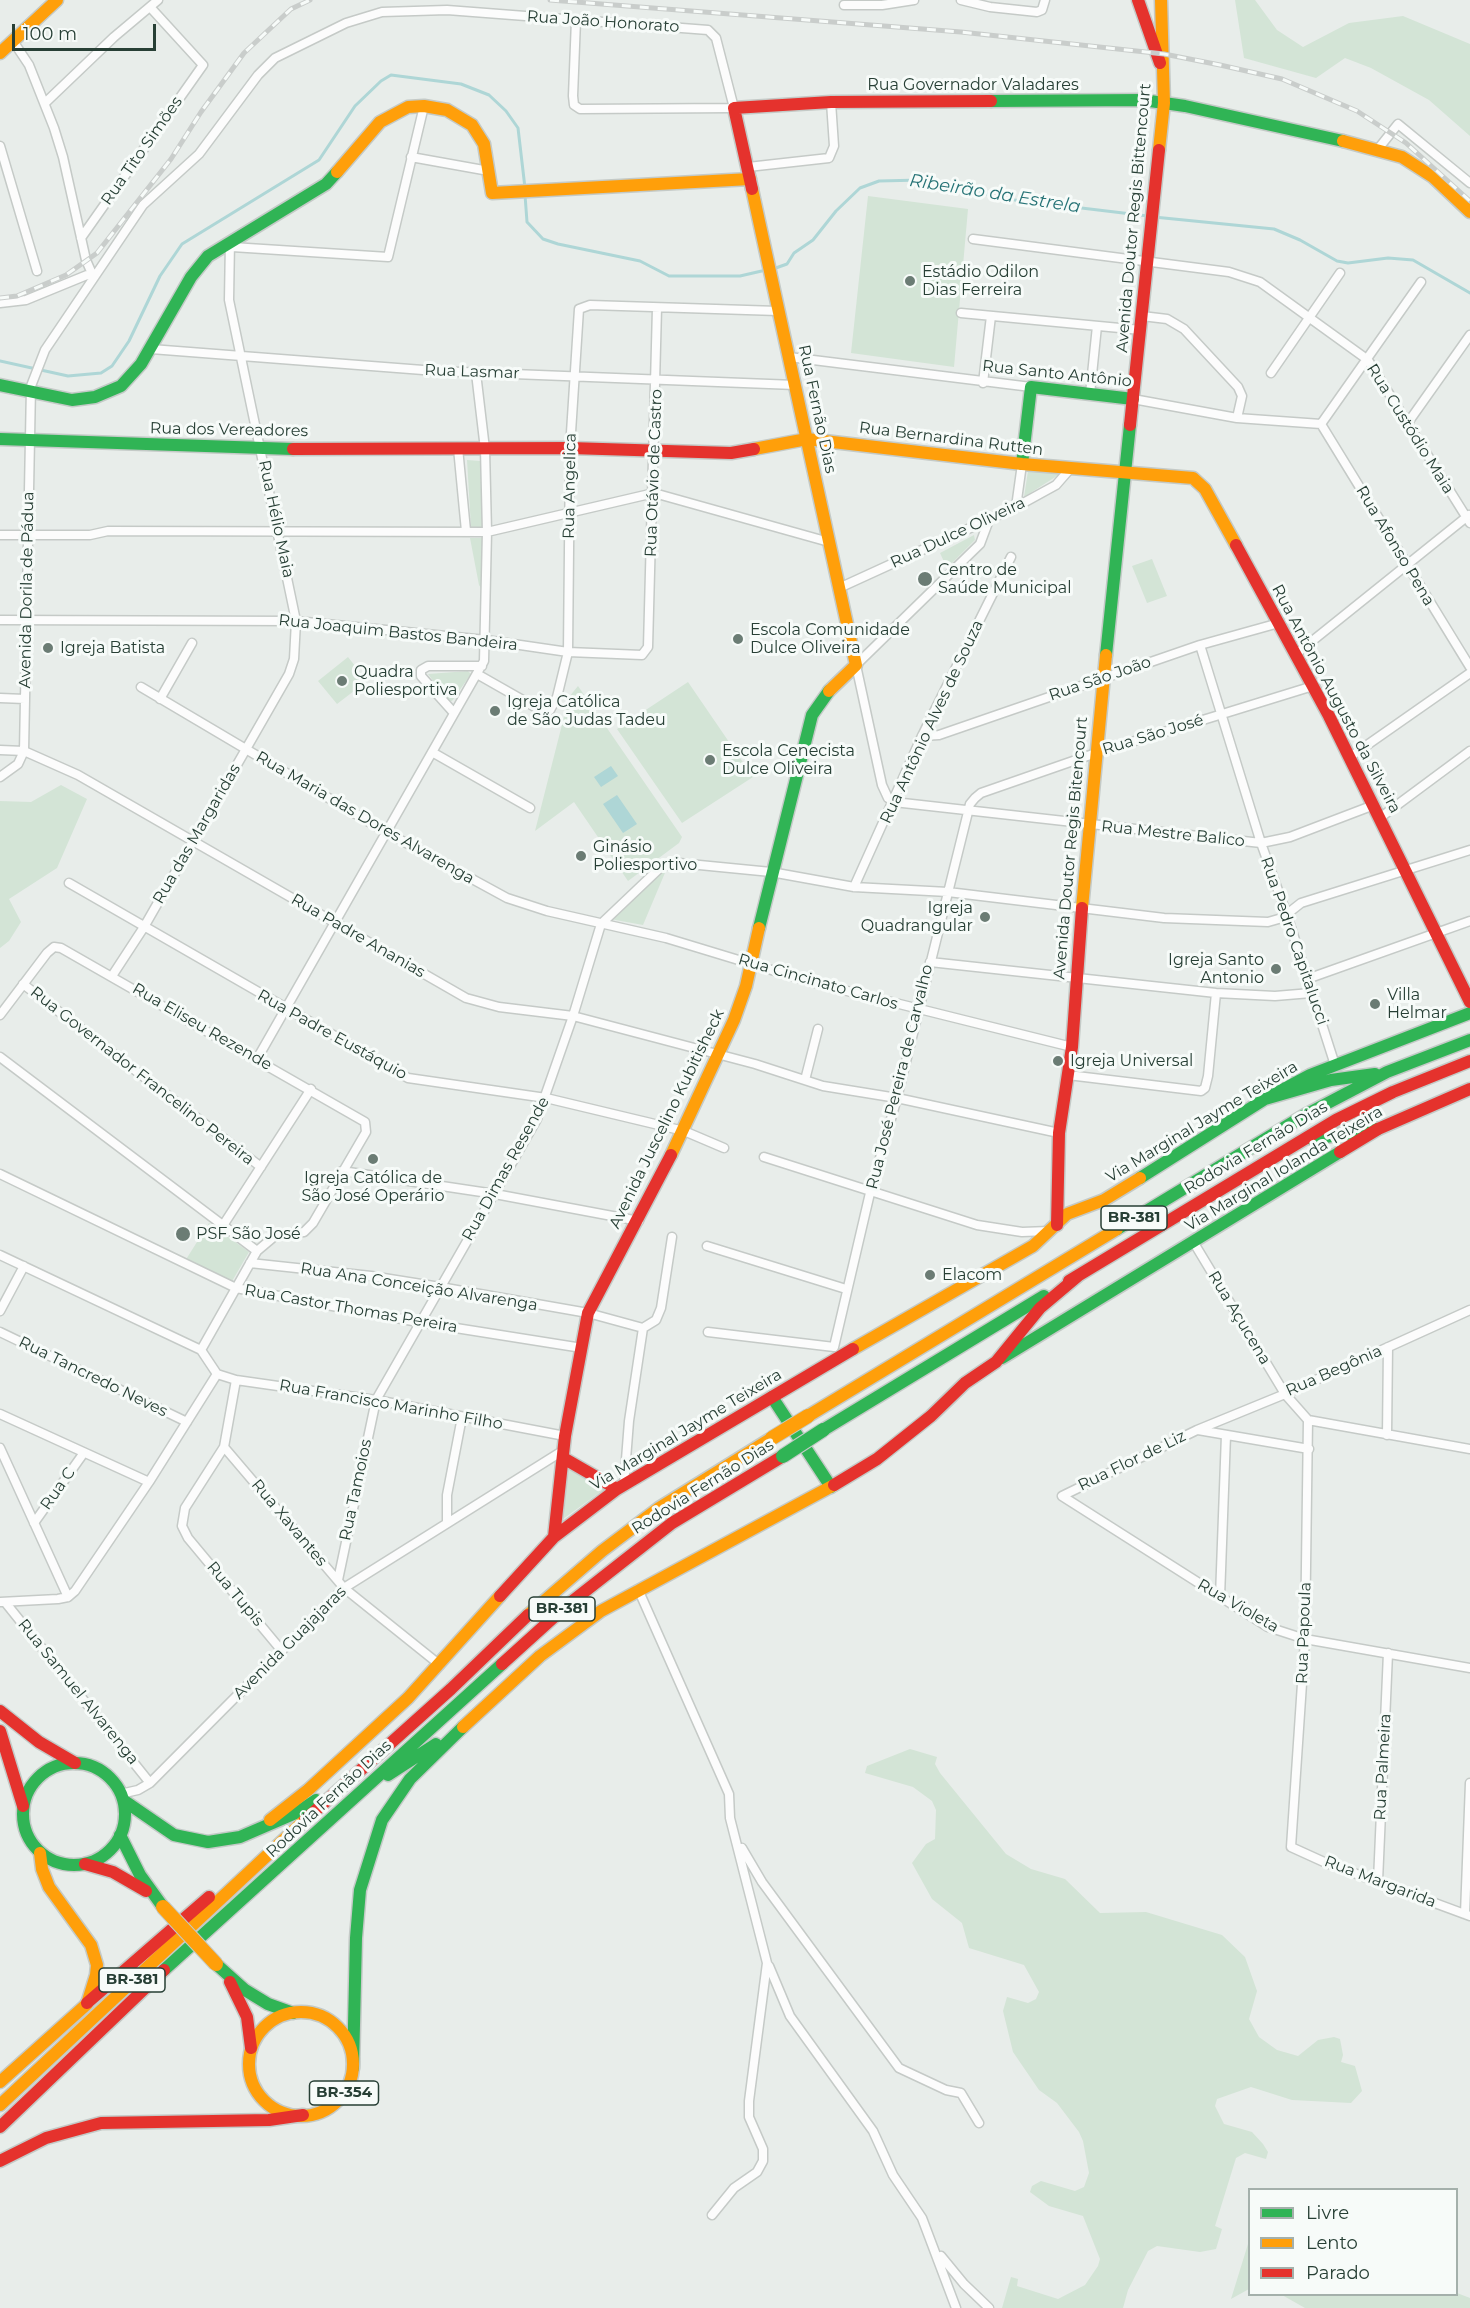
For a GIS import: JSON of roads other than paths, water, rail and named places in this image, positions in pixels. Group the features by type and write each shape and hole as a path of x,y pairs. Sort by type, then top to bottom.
{"main road":[{"path":"0,53 57,0"},
{"path":"1138,0 1161,54"},
{"name":"Avenida Doutor Regis Bittencourt","path":"1126,474 1164,103 1161,0"},
{"name":"Rua Governador Valadares","path":"734,108 831,102 1143,100 1378,149 1409,161 1425,171 1470,212"},
{"path":"0,385 30,389 72,400 109,392 121,386 151,349 198,266 326,184 380,122 389,115 408,107 424,106 447,110 472,125 484,144 492,193 749,173"},
{"name":"Rua Fernão Dias","path":"734,108 856,665"},
{"path":"1022,464 1031,387"},
{"name":"Rua Santo Antônio","path":"1031,387 1133,399"},
{"name":"Rua dos Vereadores","path":"0,439 261,449 485,449"},
{"name":"Rua Bernardina Rutten","path":"485,449 570,448 731,453 807,440 1126,474"},
{"name":"Rua Antônio Augusto da Silveira","path":"1126,474 1190,478 1202,483 1280,623 1350,757 1404,872 1438,933 1470,1002"},
{"name":"Avenida Doutor Regis Bitencourt","path":"1050,1232 1059,1133 1072,1047 1075,978 1096,753 1126,474"},
{"name":"Avenida Juscelino Kubitisheck","path":"554,1537 565,1448 588,1313 639,1221 684,1131 734,1020 751,963 771,872 815,706 856,665"},
{"name":"Via Marginal Jayme Teixeira","path":"259,1829 308,1790 441,1665 512,1581 554,1537 620,1487 1050,1232 1072,1212 1090,1208 1104,1200 1264,1099 1335,1065 1470,1013"},
{"name":"Rodovia Fernão Dias","path":"0,2104 265,1856 451,1689 544,1600 602,1551 659,1508 1305,1115 1387,1072 1470,1040"},
{"name":"Rodovia Fernão Dias","path":"0,2127 155,1978 363,1789 565,1607 644,1543 823,1430 1294,1143 1393,1092 1470,1061"},
{"path":"1264,1099 1331,1080 1387,1072"},
{"name":"Via Marginal Iolanda Teixeira","path":"996,1362 1378,1129 1470,1089"},
{"path":"1294,1143 1378,1129"},
{"path":"353,2068 357,1912 373,1842 382,1820 410,1779 474,1715 563,1637 638,1589 831,1487 877,1459 931,1416 965,1383 996,1362 1040,1308 1078,1276"},
{"path":"772,1397 831,1487"},
{"path":"565,1448 620,1487"},
{"path":"0,1711 39,1742 77,1764 103,1773 122,1797 157,1825 189,1840 221,1842 259,1829 298,1812 356,1774"},
{"path":"363,1789 417,1758 474,1715"},
{"path":"0,1731 23,1808 27,1836 40,1852 42,1869 49,1887 83,1933 95,1955 96,1975 87,2004"},
{"path":"23,1808 27,1793 36,1780 62,1765 77,1764"},
{"path":"85,1864 100,1858 112,1848 120,1835 125,1812 122,1797"},
{"name":"BR-354","path":"120,1835 140,1875 159,1902 226,1975 262,2000 293,2013 318,2014 333,2022 345,2035 352,2051 353,2068 342,2096 331,2106 303,2115 287,2113 272,2106 260,2095 252,2080 249,2064 251,2048 248,2017 226,1975"},
{"name":"BR-354","path":"40,1852 61,1863 85,1864 127,1879 159,1902"},
{"path":"0,2082 193,1909 265,1856"},
{"path":"251,2048 258,2034 270,2022 293,2013"},
{"path":"0,2161 46,2138 93,2125 269,2120 303,2115"}],"street":[{"path":"45,103 158,0"},
{"path":"844,5 882,5 914,0"},
{"path":"961,0 990,7 1037,12 1042,10 1045,0"},
{"name":"Rua Tito Simões","path":"81,238 203,65 150,7"},
{"name":"Rua João Honorato","path":"30,389 45,350 142,205 194,160 258,75 279,55 360,18 400,10 447,10 702,29"},
{"name":"Rua Governador Valadares","path":"576,20 574,105 583,110 734,108"},
{"name":"Rua Fernão Dias","path":"702,29 711,32 716,38 734,108"},
{"path":"0,303 26,300 87,275 93,276 81,238 63,157 45,103 28,65 13,40"},
{"path":"749,173 830,158 834,149 831,102"},
{"path":"231,244 388,257 424,106"},
{"path":"1378,149 1398,124 1470,183"},
{"path":"0,146 37,271"},
{"path":"411,157 489,171"},
{"name":"Rua Custódio Maia","path":"973,239 1148,260 1243,275 1260,282 1368,360 1468,518"},
{"name":"Rua Hélio Maia","path":"231,244 229,300 296,621"},
{"path":"1270,373 1340,273"},
{"path":"1321,424 1421,282"},
{"name":"Rua Angelica","path":"479,670 536,710 547,711 557,698 568,652 570,448 576,320 579,309 583,305 657,308"},
{"path":"657,308 778,311"},
{"name":"Rua Otávio de Castro","path":"647,639 654,492 657,308"},
{"path":"961,313 1097,326 1167,319 1184,329 1238,387 1242,396 1237,418"},
{"path":"983,383 991,316"},
{"path":"1090,394 1097,326"},
{"path":"1407,424 1470,335"},
{"name":"Rua Lasmar","path":"151,349 476,373 795,385"},
{"name":"Rua Santo Antônio","path":"789,357 983,383 1031,387"},
{"path":"257,1059 479,670 486,640 487,532 485,449 476,373"},
{"name":"Avenida Dorila de Pádua","path":"24,751 30,389"},
{"name":"Rua Santo Antônio","path":"1133,399 1237,418 1321,424"},
{"name":"Rua Afonso Pena","path":"1321,424 1470,667"},
{"path":"458,448 466,531"},
{"path":"1016,507 1022,464"},
{"name":"Rua Dulce Oliveira","path":"839,588 1016,507 1056,485 1070,469"},
{"path":"0,536 90,535 108,531 487,532 654,492 829,542"},
{"path":"1296,654 1468,518"},
{"path":"856,665 980,544 989,520"},
{"name":"Rua Antônio Alves de Souza","path":"854,887 922,736 1011,557"},
{"name":"Rua Joaquim Bastos Bandeira","path":"0,620 296,621 486,640 568,652 642,655 647,650 647,639"},
{"name":"Rua das Margaridas","path":"112,976 144,927 289,674 296,645 296,621"},
{"name":"Rua São João","path":"922,736 939,735 1200,645 1280,623"},
{"path":"160,699 192,643"},
{"name":"Rua Pedro Capitalucci","path":"1200,645 1261,843 1287,915 1335,1065"},
{"name":"Rua Fernão Dias","path":"856,665 882,785 888,798 894,802"},
{"path":"454,713 421,676 420,671 426,667 479,670"},
{"path":"1350,757 1470,673"},
{"name":"Rua São José","path":"969,809 970,804 981,793 1096,753 1313,686"},
{"name":"Rua Maria das Dores Alvarenga","path":"141,687 386,831 507,898 601,924"},
{"path":"0,698 25,699"},
{"path":"0,750 24,751 18,764 0,777"},
{"name":"Rua Padre Ananias","path":"24,751 78,775 466,998 499,1007 573,1016 838,1089 897,1098 1059,1133"},
{"name":"Rua Mestre Balico","path":"894,802 1261,843 1290,837 1377,811 1470,751"},
{"path":"432,752 530,808"},
{"name":"Rua José Pereira de Carvalho","path":"708,1332 834,1347 846,1288 897,1098 969,809"},
{"path":"601,924 630,894 665,865 679,863 771,872 854,887 948,892 1164,918 1268,922 1277,921 1301,903 1470,850"},
{"name":"Rua Padre Eustáquio","path":"69,883 285,1010 408,1078 546,1098 684,1131 724,1148"},
{"path":"1306,979 1470,921"},
{"name":"Rua Cincinato Carlos","path":"601,924 918,1010 1072,1047"},
{"name":"Rua Dimas Resende","path":"376,1400 418,1322 495,1194 546,1098 601,924"},
{"name":"Rua Eliseu Rezende","path":"23,984 47,953 54,947 61,948 311,1089 365,1122 366,1132 342,1171"},
{"path":"930,962 1216,993 1275,996 1311,993"},
{"path":"0,1015 23,984"},
{"name":"Rua Governador Francelino Pereira","path":"23,984 261,1167"},
{"path":"1068,1075 1201,1091 1205,1088 1208,1076 1216,993"},
{"path":"805,1080 818,1029"},
{"path":"0,1058 222,1227 257,1251"},
{"path":"222,1227 311,1089"},
{"path":"764,1157 870,1193 977,1225 1022,1232 1050,1232"},
{"path":"201,1350 257,1251 276,1235 297,1233 309,1228 342,1171 495,1194 639,1221"},
{"name":"Rua Castor Thomas Pereira","path":"0,1174 236,1288 418,1322 582,1348"},
{"path":"620,1487 643,1328 656,1320 661,1308 672,1236"},
{"name":"Rua Açucena","path":"1194,1243 1285,1394 1308,1420"},
{"path":"707,1246 846,1288"},
{"path":"0,1255 201,1350 217,1374 149,1482 77,1588 68,1597 3,1602"},
{"name":"Rua Ana Conceição Alvarenga","path":"250,1263 371,1276 440,1287 588,1313 643,1328"},
{"path":"0,1311 24,1266"},
{"name":"Rua Begônia","path":"1197,1430 1285,1394 1470,1310"},
{"name":"Rua Tancredo Neves","path":"0,1332 187,1422"},
{"path":"1387,1435 1388,1347"},
{"name":"Rua Francisco Marinho Filho","path":"217,1374 236,1380 376,1400 462,1417 565,1448"},
{"path":"224,1446 236,1380"},
{"name":"Rua Tamoios","path":"338,1580 376,1400"},
{"path":"0,1414 83,1454 149,1482"},
{"path":"447,1523 447,1495 462,1417"},
{"path":"1308,1420 1470,1449"},
{"name":"Rua Papoula","path":"1291,1847 1305,1639 1308,1420"},
{"name":"Rua Flor de Liz","path":"1062,1496 1197,1430 1309,1449"},
{"path":"1220,1596 1226,1435"},
{"name":"Rua Tupis","path":"224,1446 183,1513 182,1526 188,1538 282,1651"},
{"name":"Rua Xavantes","path":"224,1446 344,1588 441,1665"},
{"path":"0,1448 68,1597"},
{"name":"Avenida Guajajaras","path":"122,1797 150,1783 344,1588 565,1448"},
{"name":"Rua C","path":"34,1524 83,1454"},
{"name":"Rua Violeta","path":"1062,1496 1268,1627 1305,1639 1470,1668"},
{"path":"638,1589 729,1794 730,1818 767,1963 790,2016 873,2131 893,2175 919,2212 956,2308"},
{"name":"Rua Samuel Alvarenga","path":"3,1602 150,1783"},
{"name":"Rua Palmeira","path":"1378,1881 1388,1653"},
{"path":"1468,1915 1470,1783"},
{"path":"737,1839 768,1891 899,2068 946,2090 962,2093 979,2123"},
{"name":"Rua Margarida","path":"1291,1847 1468,1915"},
{"path":"712,2215 734,2188 757,2172 763,2161 763,2149 749,2117 749,2101 767,1963"},
{"path":"928,2232 946,2263 989,2308"}],"water":[{"path":"611,766 618,776 601,787 594,777"},
{"path":"617,795 637,824 623,833 603,804"}],"waterway":[{"name":"Ribeirão da Estrela","path":"0,361 68,376 101,373 112,366 129,341 160,276 182,244 319,160 355,106 381,81 391,75 461,84 489,95 506,111 518,128 525,188"},
{"name":"Ribeirão da Estrela","path":"773,269 787,264 794,253 813,240 836,211 860,188 879,181 921,180 1015,200 1148,216"},
{"name":"Ribeirão da Estrela","path":"525,195 527,222 543,239 558,244 640,261 669,276 740,276 766,270"},
{"name":"Ribeirão da Estrela","path":"1154,217 1274,229 1300,240 1337,261 1348,263 1388,258 1413,260 1470,293"}],"railway":[{"path":"0,298 17,296 66,275 97,253 171,159 201,112 244,53 291,9 310,0"},
{"path":"550,0 961,32 1164,54 1220,65 1282,79 1357,111 1406,143 1470,201"}],"place":[{"name":"Estádio Odilon Dias Ferreira","path":"910,281"},
{"name":"Centro de Saúde Municipal","path":"925,579"},
{"name":"Escola Comunidade Dulce Oliveira","path":"738,639"},
{"name":"Igreja Batista","path":"48,648"},
{"name":"Quadra Poliesportiva","path":"342,681"},
{"name":"Igreja Católica de São Judas Tadeu","path":"495,711"},
{"name":"Escola Cenecista Dulce Oliveira","path":"710,760"},
{"name":"Ginásio Poliesportivo","path":"581,856"},
{"name":"Igreja Quadrangular","path":"985,917"},
{"name":"Igreja Santo Antonio","path":"1276,969"},
{"name":"Villa Helmar","path":"1375,1004"},
{"name":"Igreja Universal","path":"1058,1061"},
{"name":"Igreja Católica de São José Operário","path":"373,1159"},
{"name":"PSF São José","path":"183,1234"},
{"name":"Elacom","path":"930,1275"}]}
